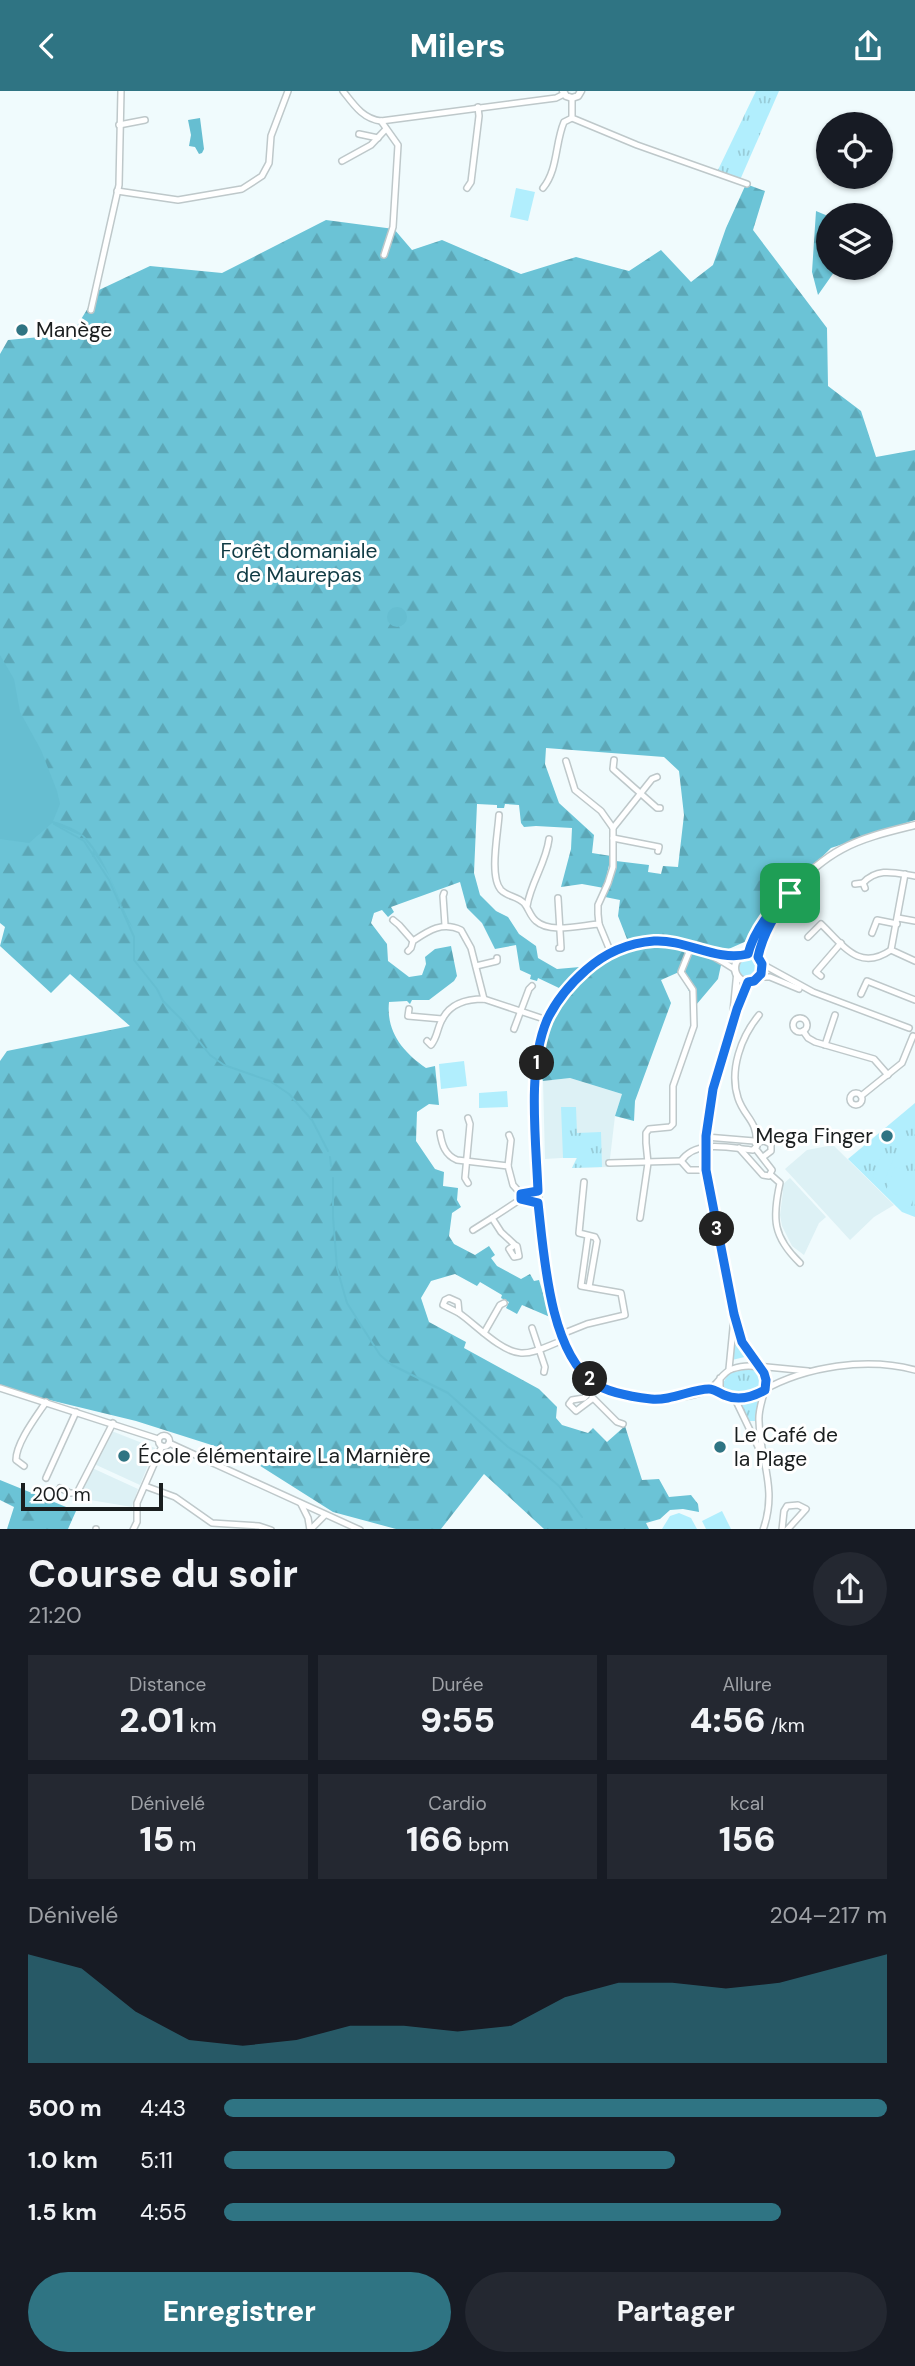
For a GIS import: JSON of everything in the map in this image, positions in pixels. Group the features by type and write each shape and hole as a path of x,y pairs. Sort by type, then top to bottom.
{"street":[{"path":"91,310 119,185 121,91"},
{"path":"117,191 178,200 242,189 262,176 269,163 271,136 288,91"},
{"path":"343,91 362,114 381,121 556,98 563,92 572,98"},
{"path":"572,98 578,96 581,91"},
{"path":"572,98 572,118"},
{"path":"467,188 471,182 478,107"},
{"path":"543,188 549,181 558,136 564,122 572,118 637,145 747,184"},
{"path":"119,125 145,120"},
{"path":"381,121 397,145 393,227 384,255"},
{"path":"342,161 371,145 386,129"},
{"path":"359,134 378,138"},
{"path":"614,760 613,769 660,808"},
{"path":"566,761 575,790 601,811 613,828 613,867 598,905 599,924 611,953"},
{"path":"613,828 652,779 657,777"},
{"path":"499,815 495,879 508,895 517,897 529,894"},
{"path":"732,1028 736,961 745,955 781,900 841,849 874,836 915,825"},
{"path":"613,838 659,846 658,851"},
{"path":"527,906 550,839"},
{"path":"855,884 864,886 874,873 882,871 915,876"},
{"path":"808,937 821,924 853,954 865,960 873,960 891,950 905,874"},
{"path":"444,893 445,925"},
{"path":"760,977 760,960 771,922 790,893"},
{"path":"517,897 527,906 534,920 551,928 599,924"},
{"path":"558,898 559,948"},
{"path":"872,933 877,920 915,921"},
{"path":"393,921 400,925 413,941"},
{"path":"408,951 413,941 430,929 445,925 461,930 471,948 484,999"},
{"path":"734,1314 729,1369 710,1389 677,1397 653,1399 594,1387 575,1365 550,1296 538,1203 536,1074 539,1048 547,1020 570,984 591,966 611,953 639,943 658,941 700,950 745,955 760,960 813,992 909,1028"},
{"path":"821,976 816,972 841,943"},
{"path":"640,1219 648,1163 646,1143 649,1129 670,1127 673,1123 673,1086 694,1026 693,990 681,972 691,947"},
{"path":"700,950 748,982"},
{"path":"891,950 915,961"},
{"path":"476,966 497,961 497,958"},
{"path":"761,1529 768,1515 770,1492 759,1422 766,1380 742,1342 734,1314 706,1170 706,1136 713,1089 748,982 760,977 770,977 813,992"},
{"path":"861,994 868,978 915,1000"},
{"path":"514,1029 528,989 532,986"},
{"path":"427,1041 431,1045 436,1039 442,1019 460,1003 484,999 547,1020"},
{"path":"409,1009 408,1016 442,1019"},
{"path":"756,1146 757,1129 738,1098 735,1070 748,1028 759,1015"},
{"path":"825,1045 835,1015"},
{"path":"909,1028 915,1024"},
{"path":"861,1096 902,1063 914,1036 909,1034 909,1028"},
{"path":"803,1031 808,1038 825,1045 874,1059 888,1075"},
{"path":"468,1118 470,1124 465,1178 468,1183"},
{"path":"440,1133 441,1143 450,1157 509,1166"},
{"path":"509,1135 509,1166 513,1185 521,1197 538,1203"},
{"path":"706,1136 741,1140 756,1146 772,1170 771,1175"},
{"path":"741,1140 738,1144 740,1149 763,1175 771,1175 780,1183 775,1212 777,1231 787,1250 800,1263"},
{"path":"681,1161 696,1148 740,1149 756,1146 764,1141 771,1145 771,1151 763,1157"},
{"path":"609,1163 681,1161"},
{"path":"681,1161 689,1170 706,1170"},
{"path":"459,1313 484,1333 518,1353 539,1349 587,1324 625,1315 621,1293 589,1287 597,1241 595,1237 579,1233 584,1182"},
{"path":"473,1230 521,1197 538,1191"},
{"path":"492,1218 501,1232 515,1245"},
{"path":"484,1333 500,1305 504,1303"},
{"path":"532,1328 545,1367 544,1372"},
{"path":"710,1389 735,1399 814,1371 861,1364 896,1365 915,1370"},
{"path":"729,1369 758,1367 814,1371"},
{"path":"720,1378 724,1395"},
{"path":"594,1387 592,1399 576,1411 569,1403 584,1398 594,1387"},
{"path":"0,1388 158,1439 165,1445 307,1509 360,1529"},
{"path":"592,1399 617,1422 623,1424"},
{"path":"735,1399 764,1458"},
{"path":"24,1466 16,1460 16,1454 46,1402"},
{"path":"46,1478 76,1412"},
{"path":"60,1488 70,1493 78,1493 113,1423"},
{"path":"133,1529 137,1522 138,1503 165,1445 166,1436 158,1439"},
{"path":"145,1486 175,1497 212,1523 271,1529"},
{"path":"787,1506 806,1509 784,1529 783,1511 787,1506"},
{"path":"307,1509 310,1529"},
{"path":"310,1529 325,1515"}],"shaded area":[{"path":"200,118 204,149 199,154 195,147 189,146 191,135 188,120"},
{"path":"397,607 404,610 407,617 404,624 397,627 390,624 387,617 390,610"},
{"path":"0,655 14,679 20,712 41,750 57,791 60,804 53,821 80,833 87,839 108,874 95,855 92,857 93,850 82,836 52,823 29,843 0,839"},
{"path":"570,1078 622,1094 615,1116 609,1167 572,1168 577,1157 545,1159 543,1081"},
{"path":"833,1145 894,1205 874,1217 850,1240 785,1169 807,1150"},
{"path":"790,1178 826,1217 819,1223 804,1255 792,1246 782,1226 780,1215 783,1191 780,1187"},
{"name":"École élémentaire La Marnière","path":"109,1430 155,1448 140,1485 92,1463"},
{"path":"90,1467 138,1489 132,1507 78,1498"}],"green space":[{"path":"756,91 779,91 740,180 717,172"},
{"name":"Forêt domaniale de Maurepas","path":"746,184 765,191 753,230 827,328 828,386 861,411 876,457 915,450 915,820 831,848 767,911 749,940 724,951 718,979 696,1005 679,972 661,980 671,1003 635,1101 634,1121 615,1116 622,1094 570,1078 543,1081 538,1069 549,1021 571,986 623,947 627,939 618,916 620,900 605,897 616,861 649,865 648,872 661,874 663,866 678,867 684,815 679,771 664,757 546,748 545,764 559,803 594,835 592,853 611,856 604,888 582,884 561,887 571,849 572,828 524,827 519,805 505,804 504,808 497,808 497,805 477,804 474,873 480,895 496,911 508,917 519,934 536,946 538,958 557,969 580,967 559,988 538,978 537,981 530,979 531,975 520,970 516,945 495,949 482,923 467,908 460,882 391,907 394,912 388,917 382,910 374,913 371,923 387,944 388,961 409,977 422,975 426,964 425,957 435,949 451,946 457,976 454,981 429,1000 412,1000 410,1004 407,1001 389,1002 390,1023 403,1048 426,1068 435,1066 439,1105 429,1104 417,1112 416,1141 435,1169 444,1172 443,1186 458,1188 457,1200 461,1207 452,1213 449,1236 454,1244 475,1255 489,1246 495,1255 491,1258 497,1266 521,1279 530,1274 534,1281 539,1280 550,1317 522,1305 517,1314 506,1308 509,1302 501,1298 502,1295 480,1282 477,1286 455,1274 431,1281 421,1298 429,1322 466,1342 464,1348 539,1389 557,1407 556,1418 562,1425 588,1433 593,1428 607,1442 625,1426 642,1480 659,1479 669,1497 691,1495 698,1504 699,1512 670,1510 660,1519 646,1523 649,1529 544,1529 484,1474 441,1529 396,1529 333,1512 243,1455 136,1421 0,1388 0,1061 7,1051 130,1026 70,974 51,993 0,946 5,927 0,923 0,354 8,340 72,334 99,290 150,266 222,273 326,220 394,229 412,250 442,240 521,274 576,257 629,271 661,250 691,282 713,265"},
{"path":"516,188 535,192 528,221 510,217"},
{"path":"816,211 816,280 829,280 818,295 812,272"},
{"path":"744,958 752,958 758,968 752,978 744,978 738,972 738,964"},
{"path":"464,1061 467,1086 441,1089 439,1064"},
{"path":"507,1091 508,1107 479,1108 479,1093"},
{"path":"915,1103 915,1217 902,1212 848,1159"},
{"path":"561,1107 576,1107 577,1133 601,1132 602,1167 572,1168 577,1158 563,1158"},
{"path":"882,1153 894,1158 884,1182 872,1177"},
{"path":"895,1167 906,1171 897,1195 886,1190"},
{"path":"908,1179 915,1183 915,1195 910,1208 899,1203"},
{"path":"735,1325 749,1356 732,1360"},
{"path":"753,1368 763,1377 759,1390 738,1396 726,1392 723,1383 729,1373"},
{"path":"761,1395 756,1421 749,1421 739,1401"},
{"path":"0,1480 76,1511 68,1529 7,1529 14,1507 0,1500"},
{"path":"722,1511 731,1529 706,1529 702,1521"},
{"path":"679,1513 691,1518 697,1529 662,1529 670,1516"}],"waterway":[{"path":"54,824 84,841 109,880 134,937 134,960 163,1001 210,1055 224,1065 270,1081 289,1094 312,1120 328,1151"},
{"path":"330,1157 331,1166"},
{"path":"333,1178 337,1268 347,1303 380,1355 392,1365 448,1393 508,1447 529,1460 559,1486 582,1517"}],"place":[{"name":"Manège","path":"22,330"},
{"name":"Mega Finger","path":"887,1136"},
{"name":"Le Café de la Plage","path":"720,1447"},
{"name":"École élémentaire La Marnière","path":"124,1456"}],"route":[{"path":"790,893 763,939 758,957 763,967 760,977 748,982 737,1009 713,1089 705,1147 707,1178 734,1314 742,1342 764,1373 765,1390 756,1395 735,1399 710,1389 677,1397 653,1399 621,1393 596,1384 575,1365 552,1305 538,1203 521,1199 521,1194 538,1191 536,1074 539,1048 547,1020 570,984 591,966 624,947 658,941 734,956 748,954 757,934 781,900 790,893"}]}
